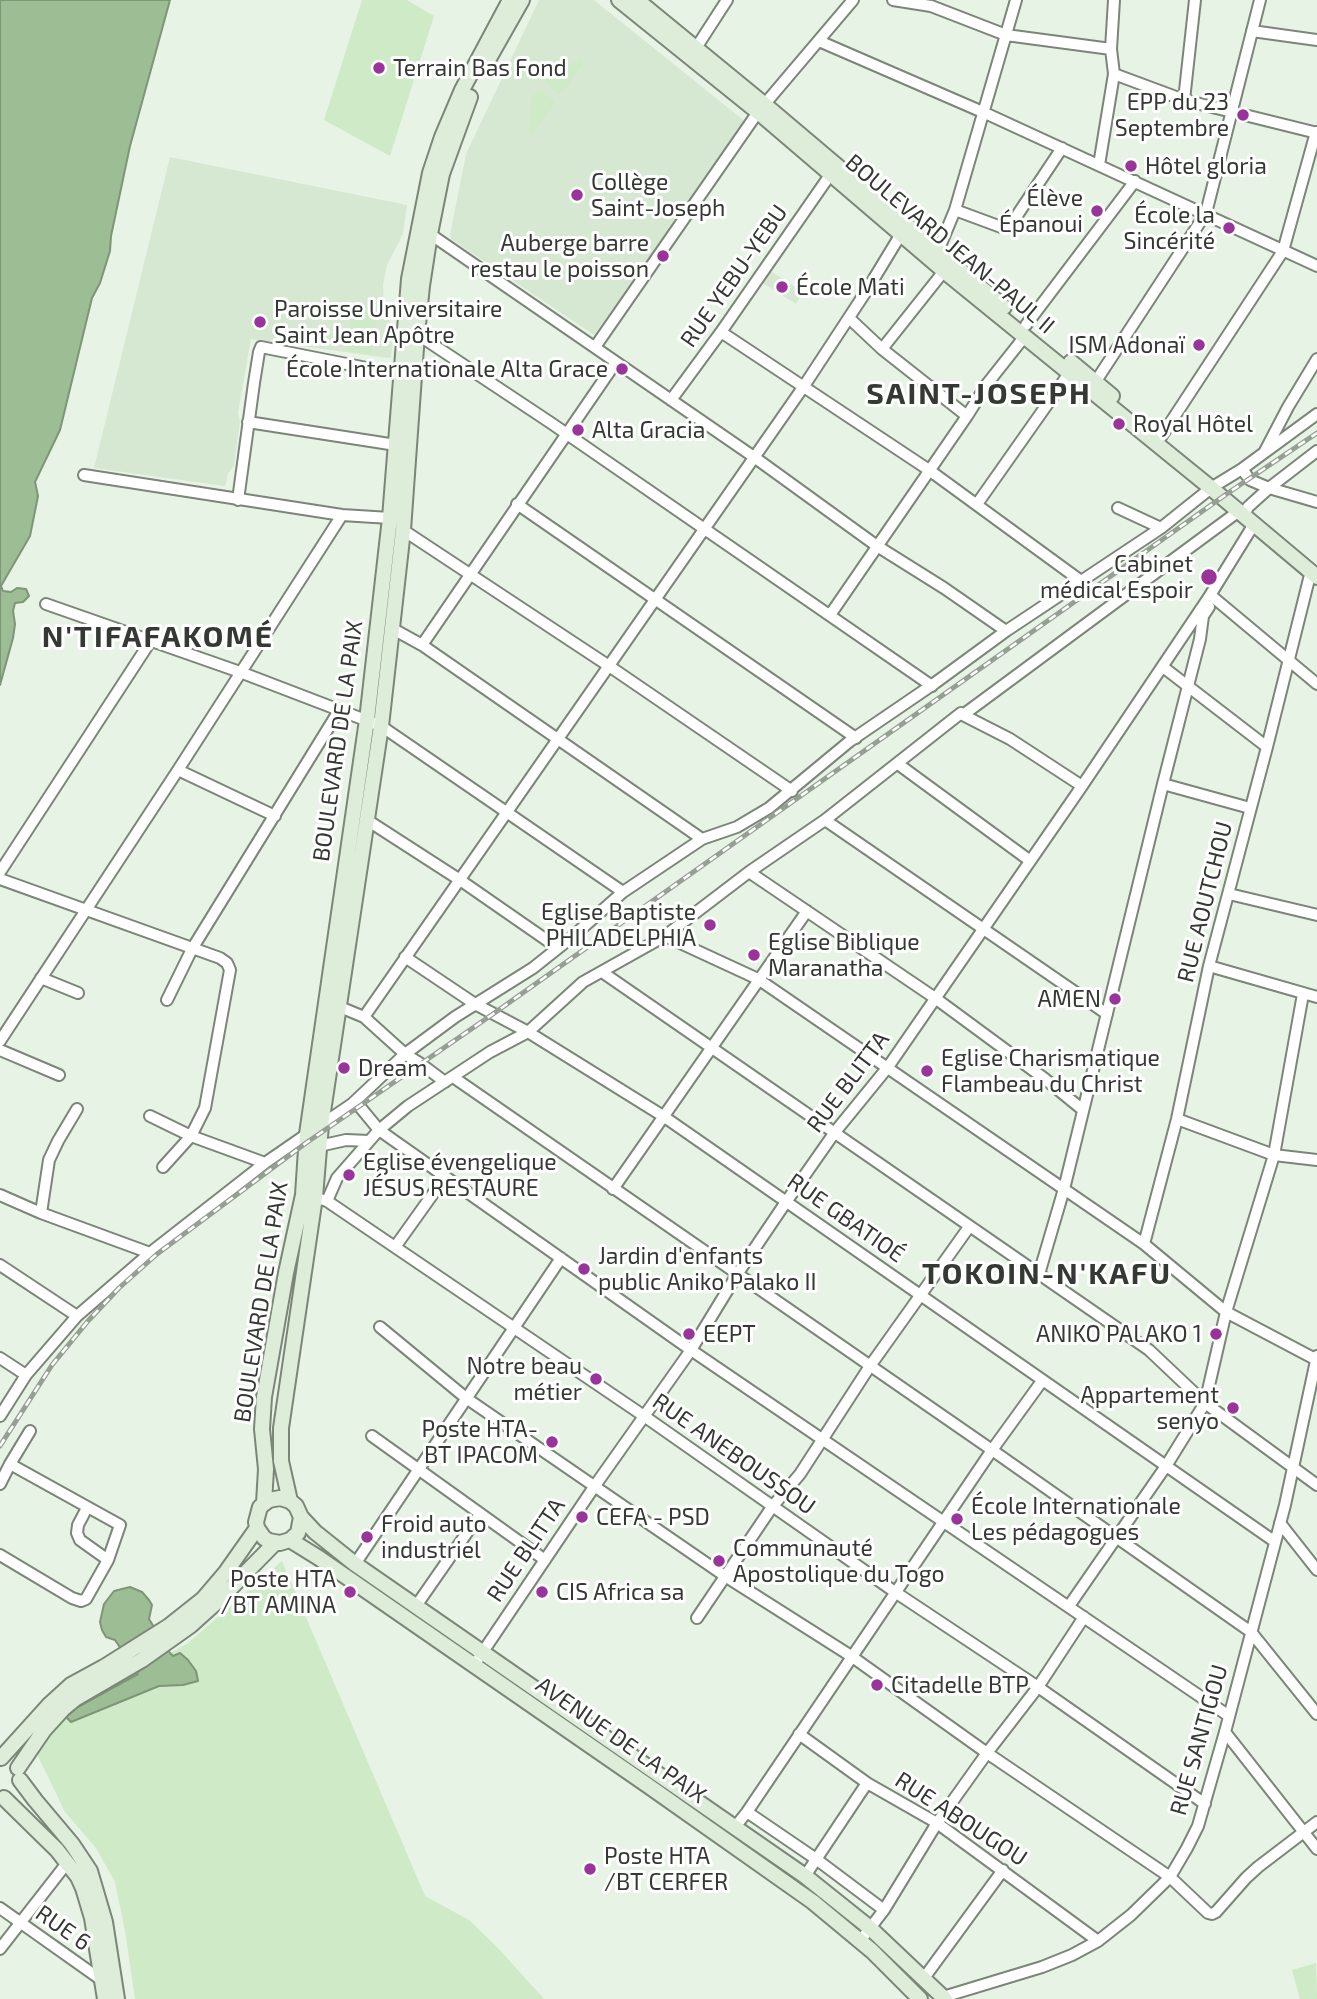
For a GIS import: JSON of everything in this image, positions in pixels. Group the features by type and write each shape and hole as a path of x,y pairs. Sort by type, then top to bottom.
{"main road":[{"name":"BOULEVARD DE LA PAIX","path":"332,1005 367,820 393,629 403,530 411,333 409,279 430,173 442,137 462,90 510,0"},
{"name":"BOULEVARD DE LA PAIX","path":"290,1501 283,1477 279,1443 315,1198 317,1134 390,518 402,374 442,174 465,106 522,0"},
{"name":"BOULEVARD JEAN-PAUL II","path":"619,0 761,109 938,251 1070,373 1214,485"},
{"name":"BOULEVARD JEAN-PAUL II","path":"637,0 696,48 830,175 944,271 1096,381 1315,572"},
{"name":"BOULEVARD DE LA PAIX","path":"264,1503 264,1397 277,1319 315,1198"},
{"path":"277,1319 297,1322"},
{"path":"275,1543 264,1538 256,1522 258,1511 264,1503 279,1497 296,1506 301,1517 329,1544 416,1606 478,1659 735,1827 805,1876 870,1928 944,1998"},
{"path":"117,1999 105,1922 90,1871 72,1844 35,1800 10,1761 1,1758 49,1705 142,1660 188,1620 220,1599 275,1543 290,1540 300,1528 301,1517"},
{"path":"188,1620 257,1528"},
{"name":"AVENUE DE LA PAIX","path":"290,1540 478,1659 813,1902 860,1941 917,1995"},
{"path":"73,1692 44,1730 19,1774 15,1792 2,1798 46,1838 78,1877 88,1900 105,1999"}],"street":[{"path":"696,48 727,0"},
{"path":"594,347 761,109 853,0"},
{"path":"893,0 932,3 1006,35 1111,49"},
{"path":"938,251 955,210 1016,0"},
{"path":"1099,165 1114,74 1111,49 1114,0"},
{"path":"1184,100 1195,0"},
{"path":"1096,381 1206,213 1260,0"},
{"path":"1252,30 1317,40"},
{"path":"819,41 985,113 1317,266"},
{"path":"1114,74 1184,100 1316,133 1283,251 1161,437"},
{"path":"955,210 1001,227 1010,226 1062,148"},
{"name":"RUE YEBU-YEBU","path":"671,400 830,175"},
{"path":"830,615 967,416 986,384 1135,181"},
{"path":"430,234 754,457 877,546 944,587 1006,631"},
{"path":"364,1017 804,386 901,234"},
{"path":"882,349 944,271"},
{"path":"849,318 882,349 967,416"},
{"path":"721,332 929,470 1081,581"},
{"path":"411,333 566,434 932,686"},
{"path":"238,500 261,347 402,374"},
{"path":"1264,452 1317,359"},
{"path":"422,645 616,362"},
{"path":"977,504 1070,373"},
{"path":"0,1416 26,1375 77,1315 150,1253 265,1163 317,1134 405,1054 475,1004 533,968 624,892 702,839 726,832 753,818 856,738 1006,631 1161,528 1214,485 1242,469 1317,414"},
{"path":"248,422 396,445"},
{"path":"963,715 1246,514 1269,488 1317,452"},
{"path":"1242,469 1250,480 1317,502"},
{"path":"84,475 342,515 390,518"},
{"path":"517,505 856,738"},
{"path":"1118,508 1161,528"},
{"name":"RUE BLITTA","path":"478,1659 594,1487 691,1350 786,1202 835,1132 888,1068 1211,598 1246,514"},
{"path":"0,1041 342,515"},
{"path":"403,530 792,790"},
{"name":"RUE AOUTCHOU","path":"1144,1244 1177,1119 1209,966 1315,572"},
{"path":"1039,1274 1064,1189 1189,687 1203,616 1211,598 1317,684"},
{"path":"46,604 240,672 381,726 624,892"},
{"path":"393,629 422,645 702,839"},
{"path":"0,872 150,642"},
{"path":"1163,667 1267,747"},
{"path":"167,1000 192,949 340,709"},
{"path":"315,1198 337,1178 379,1130 408,1106 490,1052 528,1032 583,982 665,936 749,872 825,820 961,713 1010,739 1082,786"},
{"path":"898,764 1029,860"},
{"path":"178,770 275,816"},
{"path":"1163,784 1250,808"},
{"path":"367,820 558,948"},
{"path":"825,820 1107,1014"},
{"path":"749,872 935,998 1083,1110"},
{"path":"0,879 227,963 230,971 209,1096 191,1136 163,1167"},
{"path":"1229,894 1317,915"},
{"path":"613,1189 807,911"},
{"path":"665,936 758,979 1144,1244 1226,1312 1317,1359"},
{"name":"RUE GBATIOÉ","path":"405,957 475,1004 528,1032 663,1116 1274,1541"},
{"path":"1209,966 1317,997"},
{"path":"602,972 1149,1350 1205,1403 1317,1485"},
{"path":"41,978 78,993"},
{"path":"1069,1606 1166,1466 1205,1403 1226,1312 1274,1155 1303,994"},
{"path":"332,1005 364,1017 405,1054 449,1080 738,1273 1251,1632 1317,1714"},
{"path":"0,1049 59,1075"},
{"path":"352,1104 360,1107 379,1130 691,1350 1229,1716"},
{"path":"41,1213 48,1160 77,1109"},
{"path":"150,1116 191,1136 265,1163"},
{"path":"1177,1119 1274,1155 1317,1160"},
{"path":"317,1134 369,1141"},
{"path":"395,1247 445,1177"},
{"path":"0,1195 150,1253"},
{"name":"RUE ANEBOUSSOU","path":"315,1198 395,1247 1205,1804"},
{"path":"697,1618 772,1507 800,1474 870,1366 969,1227"},
{"path":"355,1563 561,1258"},
{"path":"0,1265 77,1315"},
{"path":"380,1327 466,1398 725,1576 851,1656 987,1753 1170,1877 1208,1913 1212,1914 1258,1867 1317,1822"},
{"path":"0,1357 26,1375"},
{"name":"RUE SANTIGOU","path":"944,1998 1072,1955 1098,1941 1131,1915 1170,1877 1198,1826 1205,1804 1294,1468 1317,1359"},
{"path":"735,1827 1042,1381"},
{"path":"1304,1420 1317,1404"},
{"path":"0,1484 30,1431"},
{"path":"372,1436 545,1560"},
{"path":"0,1555 81,1601 86,1599 108,1560 120,1525 10,1464"},
{"path":"87,1508 77,1533 80,1540 108,1560"},
{"path":"416,1606 480,1514"},
{"path":"1280,1523 1317,1570"},
{"path":"860,1941 884,1910 937,1823 1038,1687 1083,1616"},
{"path":"1225,1732 1317,1849"},
{"name":"RUE ABOUGOU","path":"799,1734 867,1783 937,1823 1098,1941"},
{"path":"805,1876 867,1783"},
{"path":"747,1812 884,1910"},
{"path":"0,1949 67,1863"},
{"path":"925,1978 1003,1870"},
{"name":"RUE 6","path":"0,1908 103,1981"}],"shaded area":[{"path":"0,0 170,0 130,146 110,251 100,283 92,298 60,430 35,482 38,496 30,536 1,586 3,591 11,592 17,588 26,589 29,596 23,602 15,603 13,638 0,685"},
{"name":"Terrain Bas Fond","path":"362,0 407,0 434,16 390,156 324,120"},
{"name":"Collège Saint-Joseph","path":"539,0 594,0 747,123 594,335 451,239 450,235 466,154"},
{"path":"580,60 583,64 563,92 558,93 547,84 545,78 548,74"},
{"path":"537,92 554,100 554,105 533,132 529,131 531,98"},
{"name":"Paroisse Universitaire Saint Jean Apôtre","path":"170,157 407,205 403,234 387,265 383,285 384,309 394,330 391,357 251,339 238,413 240,422 234,465 225,486 94,468"},
{"name":"École Mati","path":"769,270 803,292 796,304 761,282"},
{"path":"353,302 379,306 371,354 346,351"},
{"path":"282,1561 425,1896 469,1920 544,1999 135,1999 115,1882 96,1848 65,1812 36,1752 63,1717 71,1722 159,1686 183,1685 170,1653 188,1643"},
{"path":"130,1587 142,1592 149,1600 152,1605 149,1619 170,1653 173,1656 180,1653 188,1660 196,1671 198,1681 159,1686 71,1722 66,1717 76,1708 138,1674 115,1640 106,1637 100,1622 104,1604 114,1591"},
{"path":"1316,1963 1317,1999 1300,1999 1292,1970"}],"railway":[{"path":"0,1446 52,1365 119,1288 157,1254 306,1143 1317,433"}],"place":[{"name":"Terrain Bas Fond","path":"379,68"},
{"name":"EPP du 23 Septembre","path":"1243,115"},
{"name":"Hôtel gloria","path":"1131,166"},
{"name":"Collège Saint-Joseph","path":"577,195"},
{"name":"Élève Épanoui","path":"1097,211"},
{"name":"École la Sincérité","path":"1229,228"},
{"name":"Auberge barre restau le poisson","path":"663,256"},
{"name":"École Mati","path":"782,287"},
{"name":"Paroisse Universitaire Saint Jean Apôtre","path":"260,322"},
{"name":"ISM Adonaï","path":"1199,345"},
{"name":"École Internationale Alta Grace","path":"622,369"},
{"name":"Royal Hôtel","path":"1119,424"},
{"name":"Alta Gracia","path":"578,430"},
{"name":"Cabinet médical Espoir","path":"1209,577"},
{"name":"Eglise Baptiste PHILADELPHIA","path":"710,925"},
{"name":"Eglise Biblique Maranatha","path":"754,955"},
{"name":"AMEN","path":"1115,999"},
{"name":"Dream","path":"344,1068"},
{"name":"Eglise Charismatique Flambeau du Christ","path":"927,1071"},
{"name":"Eglise évengelique JÉSUS RESTAURE","path":"349,1175"},
{"name":"Jardin d'enfants public Aniko Palako II","path":"584,1269"},
{"name":"EEPT","path":"689,1334"},
{"name":"ANIKO PALAKO 1","path":"1216,1334"},
{"name":"Notre beau métier","path":"596,1379"},
{"name":"Appartement senyo","path":"1233,1408"},
{"name":"Poste HTA- BT IPACOM","path":"552,1442"},
{"name":"CEFA - PSD","path":"582,1517"},
{"name":"École Internationale Les pédagogues","path":"957,1519"},
{"name":"Froid auto industriel","path":"367,1537"},
{"name":"Communauté Apostolique du Togo","path":"719,1561"},
{"name":"Poste HTA /BT AMINA","path":"350,1592"},
{"name":"CIS Africa sa","path":"542,1592"},
{"name":"Citadelle BTP","path":"877,1685"},
{"name":"Poste HTA /BT CERFER","path":"590,1869"}],"district":[{"name":"SAINT-JOSEPH","path":"979,394"},
{"name":"N'TIFAFAKOMÉ","path":"158,637"},
{"name":"TOKOIN-N'KAFU","path":"1047,1274"}]}
